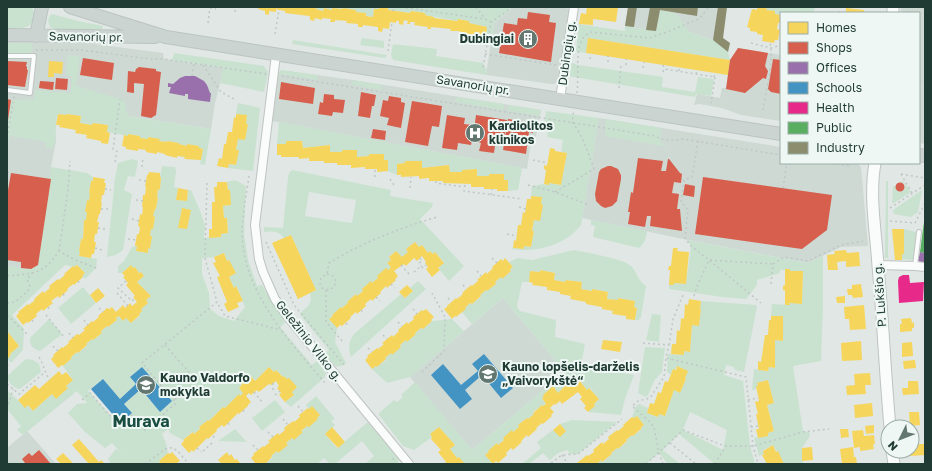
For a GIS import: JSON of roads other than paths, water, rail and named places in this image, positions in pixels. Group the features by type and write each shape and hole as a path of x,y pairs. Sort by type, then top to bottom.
{"main road":[{"path":"36,36 42,7"},
{"name":"Savanorių pr.","path":"70,7 166,37 780,134"},
{"name":"Savanorių pr.","path":"7,35 166,37"},
{"name":"P. Lukšio g.","path":"875,164 872,196 874,233 878,264 889,419"}],"street":[{"name":"Dubingių g.","path":"560,99 574,7"},
{"name":"Geležinio Vilko g.","path":"276,55 255,225 256,241 261,266 275,298 287,316 409,464"},
{"path":"878,264 925,268"}],"lane":[{"path":"7,56 34,56 30,93 7,90"},
{"path":"915,266 919,232"}],"place":[{"name":"Dubingiai","path":"528,39"},
{"name":"Kardiolitos klinikos","path":"475,133"},
{"name":"Kauno lopšelis-darželis „Vaivorykštė“","path":"488,374"},
{"name":"Kauno Valdorfo mokykla","path":"146,385"}],"district":[{"name":"Murava","path":"141,421"}]}
